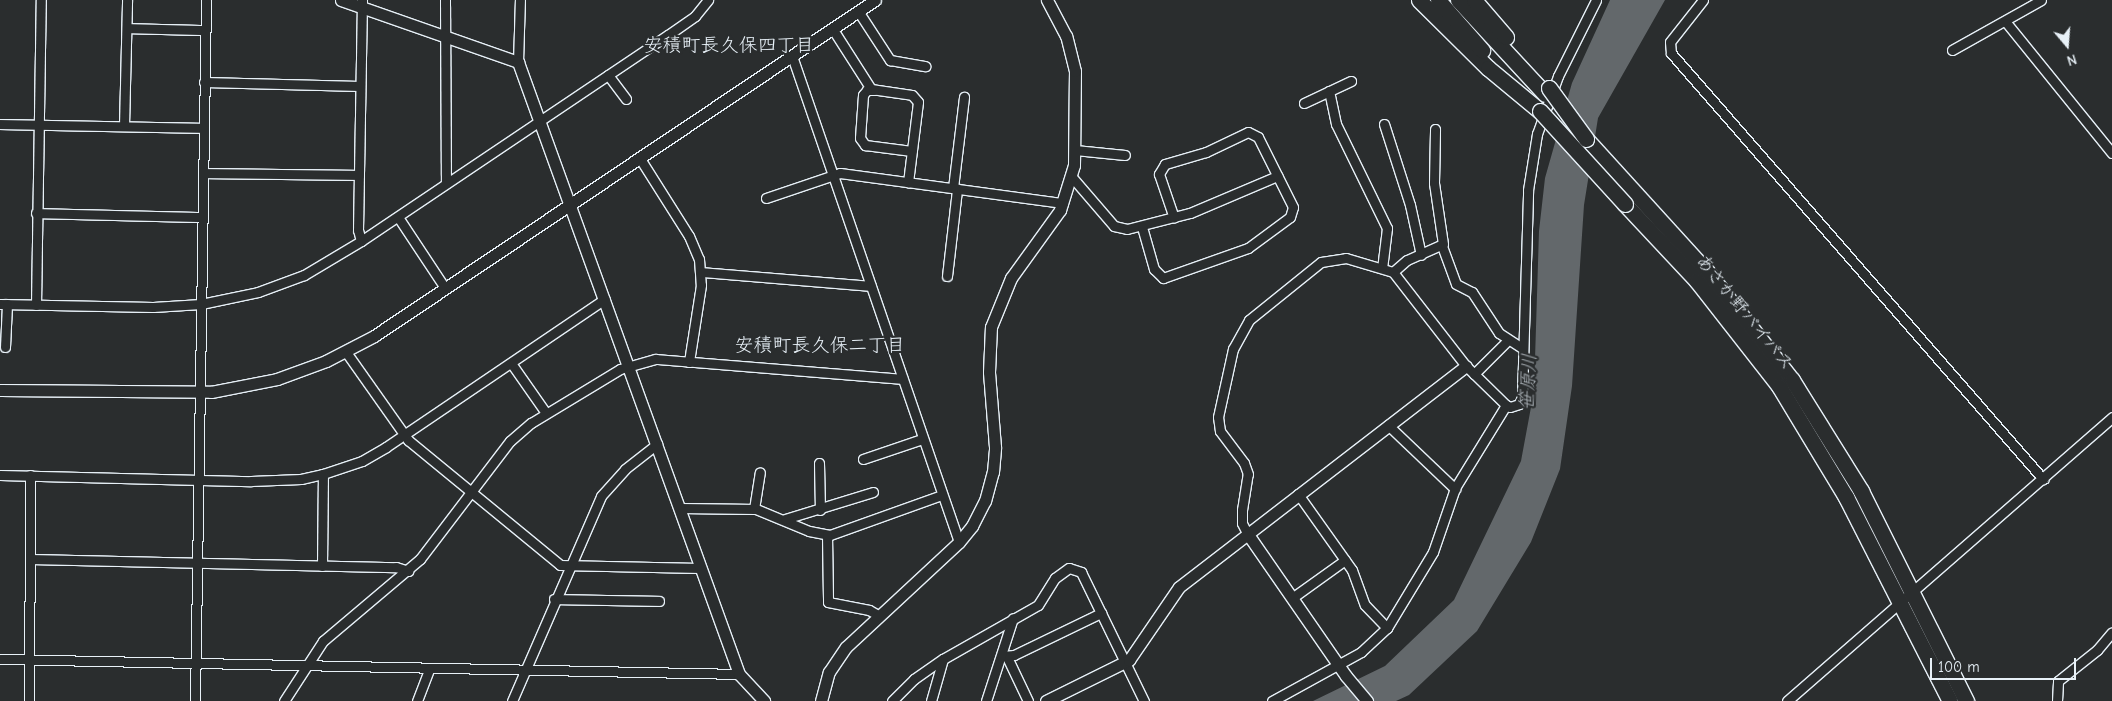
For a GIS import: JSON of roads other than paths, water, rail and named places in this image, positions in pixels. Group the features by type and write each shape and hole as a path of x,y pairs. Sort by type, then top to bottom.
{"highway":[{"path":"1419,0 1488,68 1540,111"},
{"name":"あさか野バイパス","path":"1438,0 1697,281 1779,386 1966,701"},
{"name":"あさか野バイパス","path":"1458,0 1547,91 1586,139 1713,280 1792,380 1861,491 1950,701"},
{"path":"1474,0 1547,91"}],"street":[{"path":"36,305 36,213 42,0"},
{"path":"124,126 128,0"},
{"path":"195,701 195,564 206,0"},
{"path":"341,0 362,3 444,36 518,62"},
{"path":"445,0 446,183"},
{"path":"520,0 518,62 739,674 764,701"},
{"path":"5,347 3,304 153,307 201,304 283,284 326,263 398,217 539,120 689,21 708,0"},
{"path":"0,390 198,393 278,379 346,352 445,288 875,0"},
{"path":"821,701 826,680 838,657 878,615 959,542 978,517 993,472 995,447 988,348 994,316 1011,278 1063,203 1071,176 1075,150 1074,65 1066,36 1047,0"},
{"path":"1367,701 1338,664 1242,523 1242,510 1248,474 1244,463 1220,431 1218,417 1233,350 1249,320 1320,262 1346,258 1382,267 1393,272 1470,370 1506,405 1514,407 1522,397 1528,190 1537,134 1558,76 1596,0"},
{"path":"1703,0 1670,42 1671,53 2043,478"},
{"path":"1952,50 2041,0"},
{"path":"361,241 358,230 358,175 362,3"},
{"path":"858,11 890,60 925,66"},
{"path":"2005,21 2112,153"},
{"path":"127,28 205,30"},
{"path":"832,28 874,90"},
{"path":"792,56 831,176 959,542"},
{"path":"608,75 626,99"},
{"path":"1304,103 1351,81"},
{"path":"204,82 360,86"},
{"path":"908,182 912,152 918,102 912,95 874,90 863,95 860,138 865,145 912,152"},
{"path":"1329,91 1336,124 1387,228 1382,267"},
{"path":"947,276 964,97"},
{"path":"0,124 204,128"},
{"path":"1384,124 1410,205 1421,255"},
{"path":"1435,129 1434,183 1442,246 1456,284 1472,292 1496,331 1522,348"},
{"path":"1142,227 1154,270 1163,278 1222,259 1248,248 1292,214 1293,207 1258,137 1248,132 1206,152 1167,163 1160,174 1174,218"},
{"path":"1075,150 1125,155"},
{"path":"638,157 690,236 701,272 689,362"},
{"path":"203,173 358,175"},
{"path":"766,198 840,174 1063,203"},
{"path":"1071,176 1114,226 1127,229 1174,218 1277,176"},
{"path":"36,213 203,216"},
{"path":"398,217 445,288"},
{"path":"1393,272 1407,260 1442,246"},
{"path":"701,272 870,286"},
{"path":"0,475 287,480 323,474 362,461 404,435 604,299"},
{"path":"1046,701 1125,662 1138,650 1179,587 1388,425 1470,370 1508,340"},
{"path":"346,352 404,435 558,563 568,567 700,568"},
{"path":"284,701 304,665 330,632 408,571 429,549 510,441 546,413 629,366 656,359 902,379"},
{"path":"511,363 546,413"},
{"path":"1272,701 1313,681 1368,647 1387,628 1433,552 1455,489 1506,405"},
{"path":"1787,701 1905,596 2112,418"},
{"path":"1388,425 1455,489"},
{"path":"863,459 922,438"},
{"path":"512,701 554,598 601,496 625,468 656,444"},
{"path":"819,463 820,510"},
{"path":"754,509 760,472"},
{"path":"322,566 323,474"},
{"path":"29,701 30,475"},
{"path":"785,520 789,516 820,510 873,492"},
{"path":"1298,494 1355,576 1365,604 1387,628"},
{"path":"680,508 754,509 827,536 942,495"},
{"path":"827,536 828,602 869,610 878,615"},
{"path":"30,558 195,564 396,567 408,571"},
{"path":"1292,598 1345,560"},
{"path":"892,701 914,679 943,659 1038,605 1055,578 1070,568 1081,572 1144,701"},
{"path":"554,598 659,601"},
{"path":"1005,656 1101,613"},
{"path":"986,701 1005,656 1013,618"},
{"path":"2057,701 2056,683 2097,650 2112,632"},
{"path":"1005,656 1028,701"},
{"path":"0,659 739,674"},
{"path":"931,701 943,659"},
{"path":"417,701 429,669"}],"district":[{"name":"安積町長久保四丁目","path":"729,46"},
{"name":"安積町長久保二丁目","path":"820,346"}],"water label":[{"name":"笹原川","path":"1529,382"}]}
